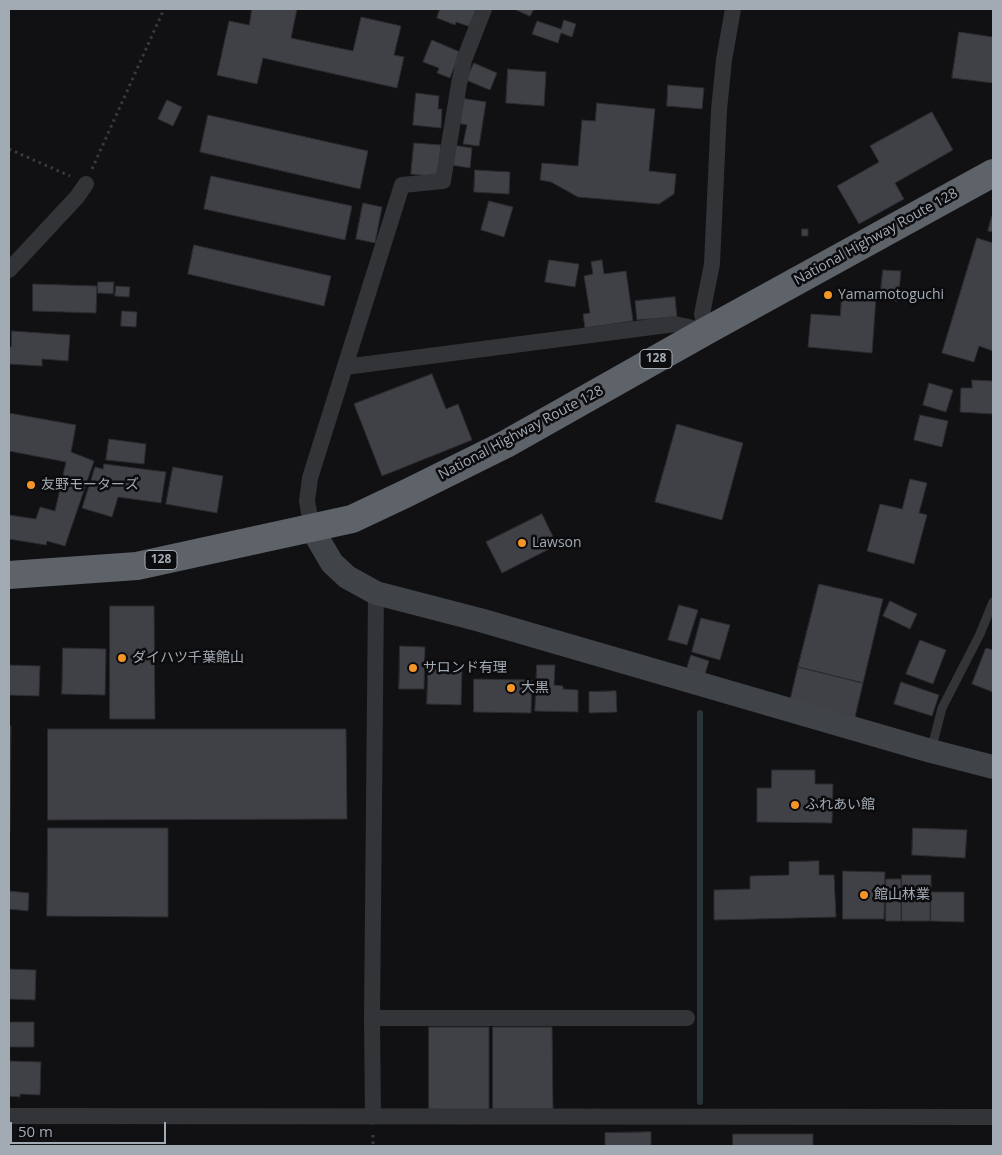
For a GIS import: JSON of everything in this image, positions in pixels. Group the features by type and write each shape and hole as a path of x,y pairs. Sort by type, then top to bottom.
{"highway":[{"name":"National Highway Route 128","path":"9,575 137,566 352,519 506,444 706,330 993,173"}],"street":[{"path":"484,9 464,60 458,84 443,181 402,185 310,478 307,501 312,528 332,563 348,577 376,593 480,620 930,751 993,767"},
{"path":"345,367 675,324 706,330 702,314 712,264 719,110 724,60 733,9"},
{"path":"9,270 77,197 86,184"},
{"path":"373,1116 372,1018 376,593"},
{"path":"372,1018 687,1018"},
{"path":"9,1116 993,1117"}],"lane":[{"path":"930,751 942,708 980,634 993,602"}],"path":[{"path":"9,149 86,184 164,9"}],"building":[{"path":"252,9 297,9 291,38 353,51 361,17 401,26 394,55 404,57 397,88 263,58 257,84 217,75 229,21 249,25"},
{"path":"440,9 478,9 471,27 456,22 455,25 437,18"},
{"path":"514,9 534,9 530,16"},
{"path":"564,20 576,24 572,37 561,33 558,43 532,34 537,21 561,29"},
{"path":"959,32 993,37 993,83 952,78"},
{"path":"432,40 460,52 450,78 437,73 439,68 423,62"},
{"path":"474,63 497,73 490,90 466,80"},
{"path":"508,69 546,72 544,106 506,103"},
{"path":"668,85 704,88 702,109 667,106"},
{"path":"416,93 439,96 438,109 442,109 441,128 413,125"},
{"path":"461,98 486,102 479,146 463,144 467,125 457,123"},
{"path":"167,100 182,107 173,126 158,119"},
{"path":"597,103 655,109 649,171 676,174 674,194 659,204 578,197 551,182 540,180 542,163 578,166 582,120 595,121"},
{"path":"932,112 953,150 895,183 904,199 859,224 837,186 879,162 870,146"},
{"path":"208,115 368,151 360,189 200,152"},
{"path":"414,143 441,145 438,177 411,174"},
{"path":"453,145 472,148 470,168 451,165"},
{"path":"475,170 510,172 509,194 474,192"},
{"path":"211,176 352,206 345,240 204,209"},
{"path":"489,201 513,207 504,237 481,230"},
{"path":"363,203 382,207 375,243 356,239"},
{"path":"993,216 993,232 988,231"},
{"path":"802,229 808,229 808,236 802,236"},
{"path":"977,238 993,243 993,351 979,346 974,362 942,353"},
{"path":"194,245 331,276 324,306 188,274"},
{"path":"549,260 579,264 575,287 545,282"},
{"path":"602,260 604,274 626,271 633,321 585,328 583,314 590,313 584,276 593,274 591,262"},
{"path":"883,270 901,271 898,301 880,299"},
{"path":"98,282 114,282 113,294 98,293"},
{"path":"33,284 97,286 96,313 33,311"},
{"path":"116,286 130,287 129,297 115,296"},
{"path":"842,295 876,297 872,353 808,347 811,314 840,316"},
{"path":"675,297 677,317 637,320 635,301"},
{"path":"122,311 137,312 136,327 121,326"},
{"path":"12,331 70,335 68,361 42,359 42,366 9,364 9,347 11,347"},
{"path":"432,374 446,409 458,404 472,440 382,476 354,404"},
{"path":"972,380 993,381 993,414 960,412 961,388 972,388"},
{"path":"929,383 953,390 946,412 923,405"},
{"path":"9,413 76,425 71,452 94,461 65,546 47,541 46,545 9,539 9,515 36,519 40,507 55,511 66,462 9,451"},
{"path":"920,415 948,421 942,447 914,440"},
{"path":"677,424 743,443 722,520 655,502"},
{"path":"109,439 146,444 144,464 106,460"},
{"path":"104,464 166,472 161,503 118,497 112,517 82,508 95,467 103,469"},
{"path":"173,467 223,476 217,513 166,504"},
{"path":"910,479 927,483 919,513 927,515 914,564 867,551 880,504 902,509"},
{"name":"Lawson","path":"542,514 557,545 502,573 486,542"},
{"path":"819,584 883,599 863,683 798,667"},
{"path":"890,601 917,614 910,629 883,616"},
{"path":"679,605 698,610 687,645 668,640"},
{"path":"110,606 154,606 155,719 110,719"},
{"path":"701,618 730,625 720,660 692,652"},
{"path":"920,640 946,650 933,684 906,674"},
{"path":"400,646 425,647 424,689 399,689"},
{"path":"63,648 106,649 105,695 62,694"},
{"path":"986,648 993,650 993,692 972,684"},
{"path":"691,655 709,661 705,674 687,668"},
{"path":"9,665 40,666 39,696 9,695"},
{"path":"537,665 555,665 554,685 563,686 563,689 578,690 578,712 535,711"},
{"path":"798,667 863,683 855,717 790,701"},
{"path":"428,669 462,671 461,705 427,704"},
{"path":"474,679 532,680 531,713 474,712"},
{"path":"901,682 939,695 932,716 894,704"},
{"path":"616,691 617,712 589,713 589,692"},
{"path":"9,726 11,726 10,832 9,832"},
{"path":"48,729 346,729 347,819 48,820"},
{"name":"ふれあい館","path":"772,770 815,770 815,784 833,784 832,823 757,822 757,788 771,788"},
{"path":"48,828 168,828 168,917 47,916"},
{"path":"913,828 967,830 965,858 912,855"},
{"path":"819,861 819,875 834,875 836,917 714,920 714,890 750,889 750,876 789,875 789,862"},
{"name":"館山林業","path":"843,871 885,872 884,919 843,919"},
{"path":"902,875 931,875 931,891 902,891"},
{"path":"886,879 901,879 901,921 886,921"},
{"path":"9,891 29,893 28,911 9,909"},
{"path":"931,892 964,892 964,922 931,921"},
{"path":"902,893 930,893 930,921 902,921"},
{"path":"9,969 36,970 35,1000 9,999"},
{"path":"9,1022 34,1022 34,1047 9,1047"},
{"path":"429,1027 489,1027 489,1110 429,1110"},
{"path":"493,1027 552,1027 553,1109 493,1109"},
{"path":"9,1061 41,1062 40,1095 20,1094 20,1097 9,1096"},
{"path":"651,1132 651,1146 605,1146 605,1133"},
{"path":"733,1134 813,1134 813,1146 733,1146"}],"waterway":[{"path":"700,713 700,1102"}],"place":[{"name":"Yamamotoguchi","path":"828,295"},
{"name":"友野モーターズ","path":"31,485"},
{"name":"Lawson","path":"522,543"},
{"name":"ダイハツ千葉館山","path":"122,658"},
{"name":"サロンド有理","path":"413,668"},
{"name":"大黒","path":"511,688"},
{"name":"ふれあい館","path":"795,805"},
{"name":"館山林業","path":"864,895"}]}
